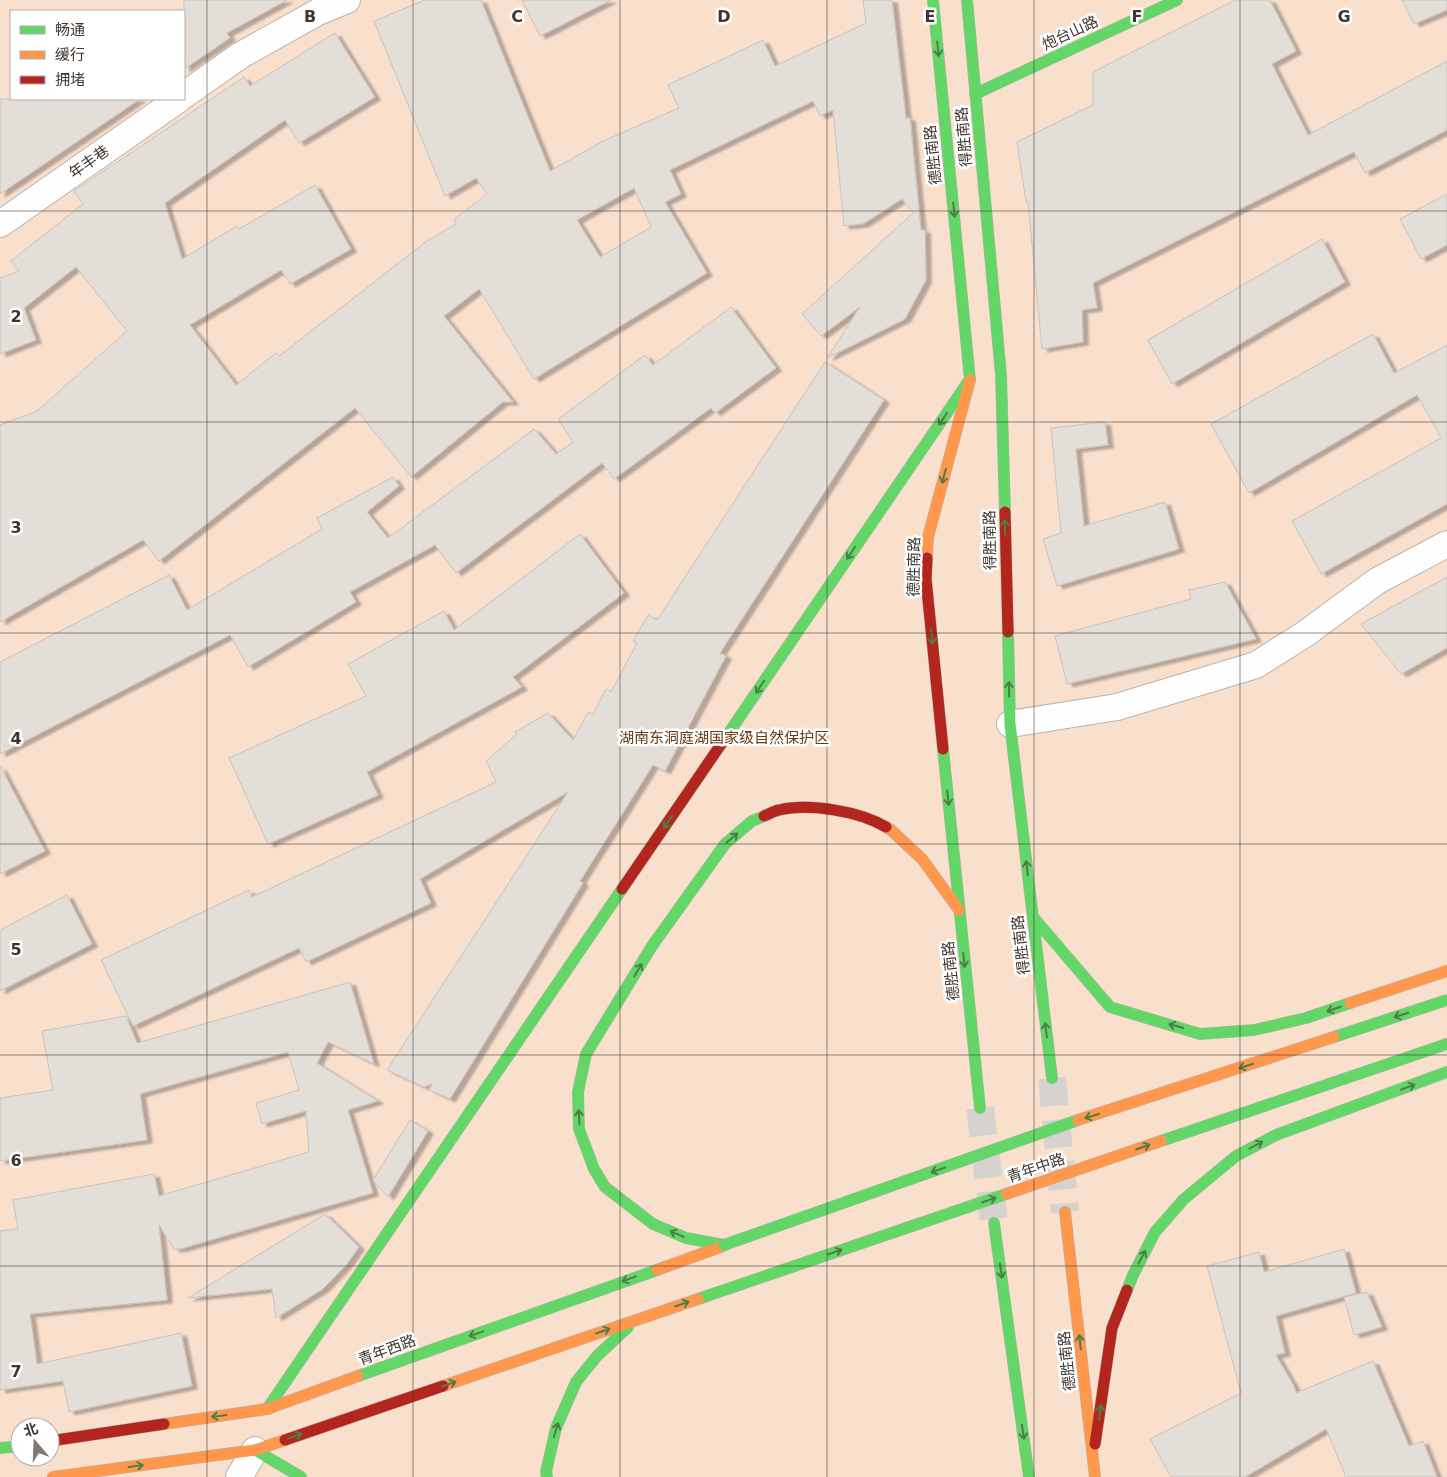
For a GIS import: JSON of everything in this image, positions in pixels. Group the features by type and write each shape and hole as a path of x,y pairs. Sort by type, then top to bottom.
{"main road":[{"name":"德胜南路","path":"933,0 970,379 928,537 926,580 980,1108"},
{"name":"得胜南路","path":"967,0 1001,375 1010,724 1052,1078"},
{"name":"炮台山路","path":"975,94 1177,0"},
{"path":"267,1409 970,379"},
{"path":"724,1245 686,1238 653,1224 604,1187 594,1169 579,1129 578,1092 586,1054 658,938 725,844 752,821 778,810 796,808 829,808 876,821 890,830 922,860 959,910"},
{"path":"1033,916 1110,1007 1200,1034 1254,1030 1306,1018 1447,971"},
{"name":"青年中路","path":"724,1245 1087,1118 1447,1000"},
{"name":"青年中路","path":"636,1320 1447,1044"},
{"path":"1093,1461 1112,1328 1133,1274 1155,1232 1184,1199 1236,1156 1276,1134 1447,1072"},
{"name":"德胜南路","path":"1065,1212 1095,1477"},
{"path":"994,1222 1029,1477"},
{"name":"青年西路","path":"60,1440 267,1409 724,1245"},
{"path":"53,1477 255,1450 636,1320"},
{"path":"547,1477 546,1472 556,1428 576,1382 597,1356 636,1320"},
{"path":"255,1450 301,1477"}],"street":[{"path":"185,94 241,55 318,12 347,0"},
{"name":"年丰巷","path":"0,224 178,100"},
{"path":"1010,724 1117,707 1256,664 1305,634 1377,580 1447,544"},
{"path":"239,1477 255,1450"}],"green space":[{"name":"湖南东洞庭湖国家级自然保护区","path":"0,0 1447,0 1447,1477 0,1477"}],"building":[{"path":"184,0 287,0 227,33 230,38 185,68"},
{"path":"425,0 481,0 550,171 603,141 679,108 668,85 763,40 775,66 866,23 863,0 892,0 906,118 910,118 921,230 925,230 926,280 905,319 827,358 860,307 821,336 802,314 913,213 902,199 863,224 844,226 833,110 820,116 813,101 670,170 681,194 665,202 707,273 534,379 479,289 444,316 513,402 503,402 411,477 355,408 159,561 143,540 0,622 0,425 37,411 127,331 76,267 24,308 36,340 0,354 0,278 19,271 11,261 83,204 74,191 244,77 250,86 335,33 375,97 299,143 285,120 165,203 182,259 237,226 239,229 315,185 351,249 290,284 281,270 190,325 236,385 276,353 279,356 428,240 456,224 454,219 487,194 476,178 445,196 374,21","holes":["634,188 651,227 600,257 577,220"]},
{"path":"522,0 611,0 540,36"},
{"path":"1235,0 1270,0 1296,51 1272,64 1308,135 1447,61 1447,130 1365,173 1354,152 1093,283 1097,308 1082,310 1083,342 1042,349 1028,202 1026,202 1017,142 1093,105 1093,72"},
{"path":"1402,0 1447,0 1447,10 1414,24"},
{"path":"0,99 139,100 0,194"},
{"path":"1447,194 1447,245 1421,259 1400,219"},
{"path":"1322,239 1345,282 1172,384 1148,340"},
{"path":"731,307 776,368 715,413 711,408 614,479 602,463 456,573 435,545 350,592 356,602 248,667 230,635 0,754 0,662 169,575 187,610 322,529 317,518 393,477 399,486 367,512 388,538 534,429 556,454 573,442 558,419 645,355 653,365"},
{"path":"1373,334 1394,373 1447,345 1447,504 1321,574 1292,521 1441,438 1417,395 1249,493 1211,424"},
{"path":"825,362 884,400 720,653 726,656 665,771 653,765 580,881 583,883 450,1099 429,1090 432,1084 424,1087 387,1070 568,792 420,879 431,903 306,962 299,948 133,1026 101,960 249,890 252,897 496,782 486,761 517,734 515,732 548,713 573,740 588,712 593,714 606,689 611,692 637,643 633,641 648,615 657,620"},
{"path":"1105,422 1108,445 1076,449 1084,526 1165,502 1179,549 1057,586 1043,539 1061,533 1051,428"},
{"path":"580,534 624,593 513,677 522,687 367,772 378,795 268,844 229,758 366,696 348,664 444,611 454,630"},
{"path":"1447,577 1447,648 1401,674 1361,624"},
{"path":"1225,582 1256,639 1067,684 1055,636 1191,599 1189,590"},
{"path":"0,766 45,851 0,874"},
{"path":"67,895 92,944 0,991 0,930"},
{"path":"350,982 374,1064 328,1042 317,1063 378,1101 348,1110 373,1193 180,1249 174,1249 159,1225 167,1300 30,1314 37,1364 181,1333 192,1386 69,1412 63,1381 0,1390 0,1231 18,1229 13,1200 154,1174 159,1196 309,1152 306,1111 262,1124 256,1103 299,1090 288,1052 140,1094 147,1140 0,1161 0,1098 53,1090 42,1031 126,1016 137,1043"},
{"path":"410,1120 428,1131 388,1197 373,1180"},
{"path":"325,1214 359,1247 347,1264 323,1289 276,1318 272,1289 188,1298"},
{"path":"1344,1249 1356,1293 1276,1316 1285,1353 1276,1355 1296,1393 1373,1361 1409,1446 1423,1441 1437,1477 1346,1477 1326,1429 1245,1477 1171,1477 1150,1439 1241,1393 1207,1266 1259,1252 1264,1272"},
{"path":"1367,1292 1382,1327 1354,1335 1344,1297"}],"tunnel":[{"path":"1052,1078 1065,1212"},
{"path":"980,1108 994,1223"}],"traffic: fast":[{"path":"933,0 970,380"},
{"path":"967,0 1001,375 1005,512"},
{"path":"975,94 1177,0"},
{"path":"726,737 968,382"},
{"path":"1008,632 1010,724 1052,1078"},
{"path":"943,749 980,1108"},
{"path":"724,1245 686,1238 653,1224 605,1187 594,1169 579,1129 578,1092 586,1054 652,946 725,844 752,821 764,816"},
{"path":"267,1409 622,889"},
{"path":"1033,917 1110,1007 1200,1034 1254,1030 1306,1018 1350,1003"},
{"path":"1334,1037 1447,1000"},
{"path":"1161,1141 1447,1044"},
{"path":"1127,1290 1155,1232 1184,1199 1236,1156 1276,1135 1447,1072"},
{"path":"724,1245 1078,1120"},
{"path":"698,1299 1006,1194"},
{"path":"994,1223 1029,1477"},
{"path":"358,1376 657,1270"},
{"path":"547,1477 546,1472 556,1428 576,1382 597,1356 628,1327"},
{"path":"0,1448 10,1447"},
{"path":"255,1450 301,1477"}],"traffic: slow":[{"path":"927,558 928,537 970,380"},
{"path":"886,827 922,859 959,910"},
{"path":"1350,1003 1447,971"},
{"path":"1078,1120 1334,1037"},
{"path":"1006,1194 1161,1141"},
{"path":"1065,1212 1095,1477"},
{"path":"657,1270 723,1246"},
{"path":"443,1386 698,1299"},
{"path":"164,1424 267,1409 358,1376"},
{"path":"53,1477 255,1450 285,1440"}],"traffic: jam":[{"path":"1005,512 1008,632"},
{"path":"927,558 926,579 943,749"},
{"path":"622,889 726,737"},
{"path":"764,816 777,810 805,807 819,808 848,813 875,821 886,827"},
{"path":"1095,1444 1112,1328 1127,1290"},
{"path":"285,1440 443,1386"},
{"path":"60,1440 164,1424"}]}
